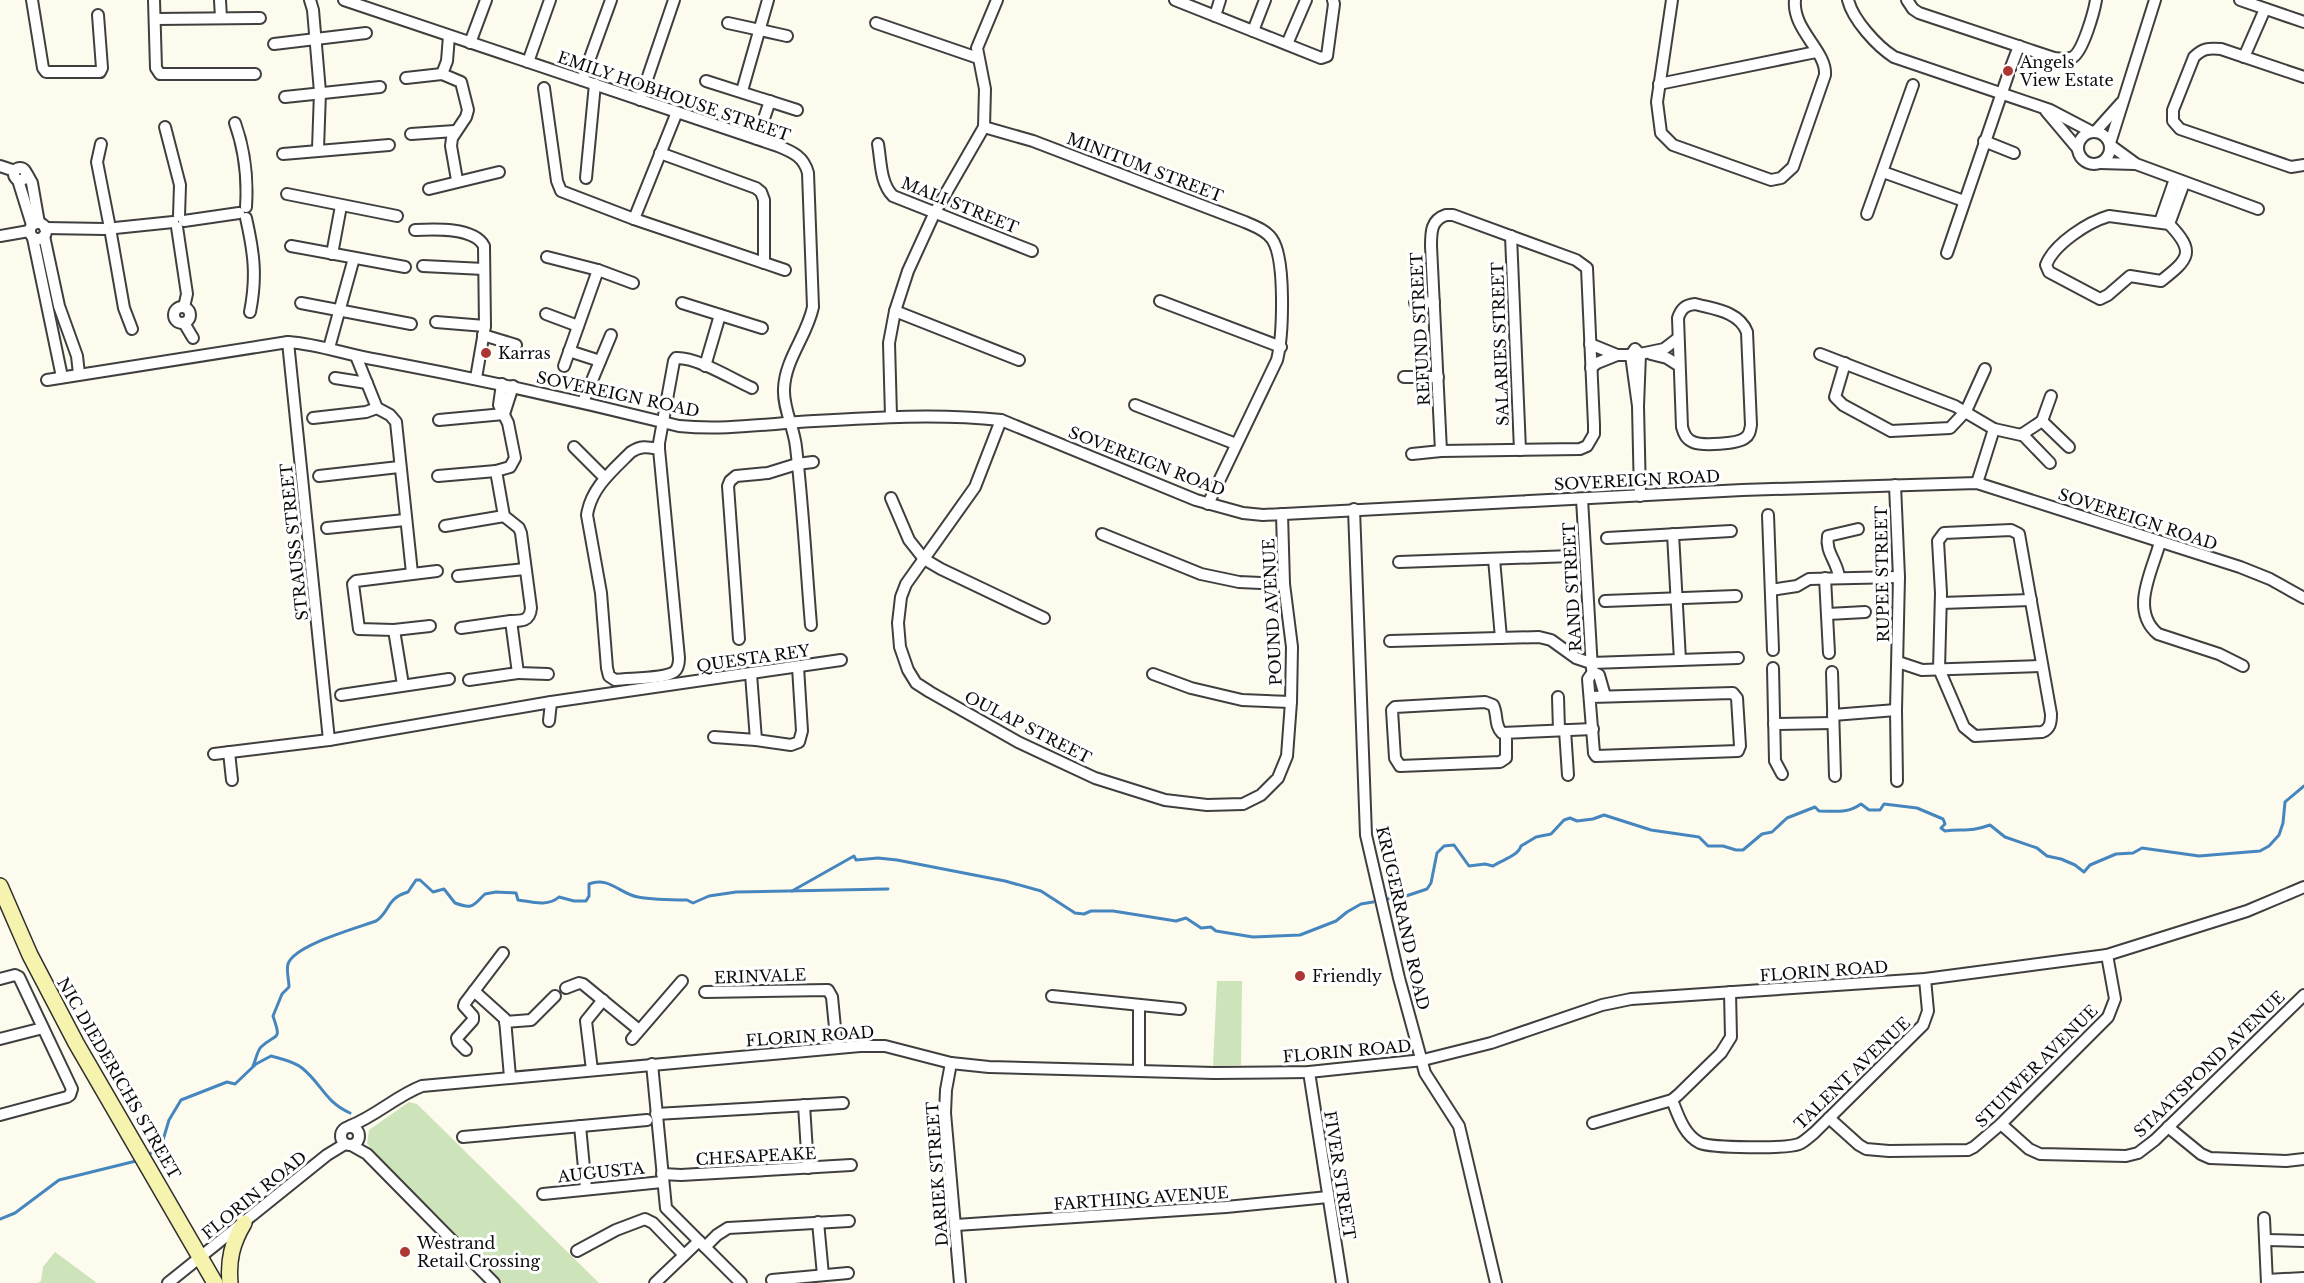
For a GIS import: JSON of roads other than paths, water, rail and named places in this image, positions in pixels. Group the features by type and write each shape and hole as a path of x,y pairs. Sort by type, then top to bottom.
{"street":[{"path":"32,0 43,68 46,72 100,72 102,68 98,15"},
{"path":"154,0 156,68 160,74 255,74"},
{"path":"220,0 221,18"},
{"path":"310,0 320,92 318,149"},
{"name":"EMILY HOBHOUSE STREET","path":"344,0 788,150 800,157 806,165 813,307 811,318 786,375 785,404 796,444 811,625"},
{"path":"470,43 486,0"},
{"path":"528,62 550,0"},
{"path":"582,80 611,0"},
{"path":"640,100 674,0"},
{"path":"742,90 768,0"},
{"path":"891,416 889,343 895,311 908,271 935,212 984,127 986,89 977,48 997,0"},
{"path":"1177,0 1321,58 1327,57 1333,0"},
{"path":"1215,16 1220,0"},
{"path":"1253,31 1264,0"},
{"path":"1287,44 1306,0"},
{"path":"1672,0 1659,84 1658,102 1663,136 1668,142 1766,179 1777,180 1786,176 1793,167 1825,75 1825,66 1795,13 1795,0"},
{"path":"1848,0 1851,10 1879,47 1894,57 2063,115 2093,132 2101,133 2110,144 2136,165"},
{"path":"1907,0 1919,13 2054,58 2066,59 2074,57 2080,50 2096,0"},
{"path":"2100,163 2108,156 2122,102 2155,0"},
{"path":"2240,0 2304,22"},
{"path":"2244,57 2265,9"},
{"path":"156,19 260,18"},
{"path":"728,23 787,36"},
{"path":"876,23 978,58"},
{"path":"274,44 366,33"},
{"path":"442,74 447,61 449,36"},
{"path":"1947,253 1984,141 2019,46"},
{"path":"2304,77 2221,49 2210,48 2200,51 2194,57 2173,110 2173,121 2180,129 2291,167 2304,165"},
{"path":"1659,84 1816,52"},
{"path":"406,78 442,74 458,80 462,86 468,110 466,117 455,131 450,146 457,180"},
{"path":"706,81 742,90 797,110"},
{"path":"586,178 595,84"},
{"path":"1868,214 1913,85"},
{"path":"285,97 380,87"},
{"path":"544,87 558,187 561,191 634,219 785,270"},
{"path":"757,139 770,101"},
{"path":"2078,149 2081,139 2093,132 2122,102"},
{"path":"2044,108 2078,149 2082,158 2090,164 2136,165 2258,208"},
{"path":"634,219 677,112"},
{"path":"235,123 245,160 248,185 244,213 255,262 255,288 250,312"},
{"path":"165,127 180,185 178,222 187,294 184,307 176,310 174,316 178,322 184,323 193,338"},
{"name":"MINITUM STREET","path":"984,127 1033,141 1245,222 1269,235 1279,257 1281,346"},
{"path":"411,134 455,131"},
{"path":"1984,141 2014,153"},
{"path":"101,144 97,162 124,308 132,329"},
{"name":"MALI STREET","path":"878,144 887,190 893,196 1032,251"},
{"path":"283,154 318,149 389,145"},
{"path":"660,153 756,188 761,192 764,200 764,263"},
{"path":"0,166 20,175 59,306 77,356 80,374"},
{"path":"429,189 457,180 499,172"},
{"path":"1883,172 1964,201"},
{"path":"2164,223 2179,181"},
{"path":"287,194 397,216"},
{"path":"332,254 341,206"},
{"path":"0,236 37,230 110,228 178,222 244,213"},
{"name":"REFUND STREET","path":"1453,215 1511,236 1575,260 1587,268 1594,425 1591,443 1580,449 1441,451 1431,228 1441,216 1453,215"},
{"path":"2109,216 2164,223 2183,239 2187,255 2182,263 2161,282 2130,276 2100,299 2053,275 2046,269 2047,262 2053,254 2076,232 2097,220 2109,216"},
{"path":"37,230 62,377"},
{"path":"415,230 452,230 476,237 484,246 484,330 476,378"},
{"name":"SALARIES STREET","path":"1511,236 1520,450"},
{"path":"291,246 405,267"},
{"path":"547,256 598,270 633,283"},
{"path":"329,348 354,258"},
{"path":"423,266 484,269"},
{"path":"564,366 598,270"},
{"path":"1160,301 1281,346 1277,360 1208,504"},
{"path":"1415,303 1434,302"},
{"path":"301,303 411,324"},
{"path":"682,303 762,328"},
{"path":"1695,304 1741,320 1747,332 1751,425 1747,437 1732,442 1702,444 1691,441 1685,436 1682,427 1678,365 1681,352 1677,339 1678,318 1686,305 1695,304"},
{"path":"895,311 1018,360"},
{"path":"546,314 578,326"},
{"path":"705,366 720,315"},
{"path":"436,322 484,330 516,345"},
{"path":"583,402 610,335"},
{"path":"1591,368 1617,355 1641,354 1664,349 1677,339"},
{"name":"SOVEREIGN ROAD","path":"47,380 288,342 329,348 356,356 476,378 679,426 709,429 891,416 971,417 1001,420 1208,504 1244,513 1282,514 1742,490 1977,483 2256,573 2304,598"},
{"name":"STRAUSS STREET","path":"288,342 329,740"},
{"path":"1590,344 1617,355"},
{"path":"569,351 600,361"},
{"path":"1641,354 1667,358 1678,365"},
{"path":"1640,496 1638,406 1641,354"},
{"path":"1820,354 1966,411 1994,429 2014,434 2022,434 2042,421 2051,396"},
{"path":"356,356 377,408 390,415 396,422 412,573"},
{"path":"659,449 638,447 605,478 595,490 589,503 588,515 601,593 609,676 615,680 673,672 678,666 659,449 661,421 676,358 705,366 752,388"},
{"path":"367,381 382,361"},
{"path":"1845,363 1835,397 1843,405 1891,431 1945,430 1954,425 1966,411 1985,369"},
{"path":"1404,377 1437,377"},
{"path":"335,378 367,381"},
{"path":"438,476 496,471 510,467 515,458 504,414 508,385"},
{"path":"1134,405 1236,444"},
{"path":"313,418 366,412 377,408"},
{"path":"439,420 504,414"},
{"path":"924,559 975,487 1001,420"},
{"path":"2042,421 2069,447"},
{"path":"1977,483 1994,429"},
{"path":"2022,434 2050,463"},
{"path":"574,447 605,478"},
{"path":"1412,454 1441,451"},
{"path":"739,639 728,486 730,481 736,477 768,473 797,464 813,462"},
{"path":"319,476 399,467"},
{"path":"461,627 522,621 530,615 531,608 519,528 504,516 496,471"},
{"name":"RUPEE STREET","path":"1895,485 1899,577 1896,710 1898,781"},
{"path":"891,498 909,540 924,559 1044,618"},
{"name":"RAND STREET","path":"1582,499 1592,668"},
{"name":"KRUGERRAND ROAD","path":"1354,509 1366,835 1399,978 1422,1060 1428,1079 1459,1126 1496,1283"},
{"name":"POUND AVENUE","path":"1278,778 1287,756 1292,647 1284,585 1282,514"},
{"path":"1768,515 1773,650"},
{"path":"445,526 504,516"},
{"path":"327,528 405,519"},
{"path":"1839,577 1836,564 1828,553 1828,536 1858,529"},
{"path":"2011,530 2019,534 2031,600 2051,714 2049,728 2042,732 1975,736 1967,731 1939,669 1941,603 1938,541 1940,536 1944,533 2011,530"},
{"path":"1608,538 1731,531"},
{"path":"1102,534 1201,574 1239,582 1284,585"},
{"path":"1673,534 1680,660"},
{"path":"2160,542 2145,592 2145,612 2150,628 2158,634 2219,654 2243,666"},
{"path":"1399,562 1572,556"},
{"name":"OULAP STREET","path":"924,559 906,584 898,623 900,647 908,670 916,682 930,692 1018,742 1095,778 1165,800 1207,805 1243,804 1261,795 1278,778"},
{"path":"1494,559 1501,638"},
{"path":"458,576 525,569"},
{"path":"430,626 394,630 359,628 353,584 356,581 436,570"},
{"path":"1771,590 1797,586 1809,579 1899,577"},
{"path":"1825,578 1829,653"},
{"path":"1605,601 1736,596"},
{"path":"1941,603 2031,600"},
{"path":"1828,614 1865,612"},
{"path":"511,621 518,673"},
{"path":"394,630 403,685"},
{"path":"1390,641 1546,637 1599,675 1605,696"},
{"path":"1592,668 1680,660 1738,658"},
{"name":"QUESTA REY","path":"551,702 841,660"},
{"path":"1898,662 1922,670 2042,666"},
{"path":"714,737 791,745 799,742 802,731 798,667"},
{"path":"1590,697 1728,691 1737,698 1738,751 1600,757 1594,753 1588,679 1592,668"},
{"path":"1773,668 1775,761 1782,774"},
{"path":"1832,672 1834,776"},
{"path":"469,680 518,673 548,674"},
{"path":"751,674 756,740"},
{"path":"1154,674 1191,688 1242,700 1291,702"},
{"path":"341,695 449,679"},
{"path":"1558,697 1568,775"},
{"path":"214,754 329,740 551,702 549,720"},
{"path":"1506,733 1506,758 1500,762 1400,766 1395,758 1392,710 1395,707 1485,702 1492,705 1497,726 1502,733 1593,729"},
{"path":"1774,724 1896,710"},
{"path":"229,752 232,780"},
{"name":"NIC DIEDERICHS STREET","path":"0,886 30,955 76,1043 215,1283"},
{"name":"FLORIN ROAD","path":"168,1283 327,1155 351,1139 396,1098 422,1086 873,1045 951,1063 1042,1070 1309,1072 1422,1060 1491,1043 1602,1005 1631,999 1925,979 2107,955 2247,911 2304,887"},
{"path":"466,1050 457,1038 473,1020 473,1016 464,1005 503,953"},
{"name":"STUIWER AVENUE","path":"1829,1118 1859,1146 1874,1150 1968,1150 1974,1147 2001,1124 2102,1023 2112,1010 2115,988 2107,955"},
{"path":"0,979 15,975 19,977 72,1092 67,1097 0,1115"},
{"name":"TALENT AVENUE","path":"1672,1100 1685,1129 1701,1144 1790,1146 1805,1140 1923,1025 1928,1011 1925,979"},
{"path":"632,1039 682,981"},
{"path":"566,988 581,983 639,1030"},
{"path":"474,990 502,1014 505,1022 510,1077"},
{"name":"ERINVALE","path":"705,992 828,990 832,997 837,1048"},
{"path":"1593,1123 1672,1100 1720,1053 1731,1037 1730,992"},
{"name":"STAATSPOND AVENUE","path":"2001,1124 2029,1149 2040,1154 2109,1157 2138,1153 2148,1147 2304,995"},
{"path":"505,1022 531,1020 555,996"},
{"path":"1052,996 1180,1009"},
{"path":"592,1070 586,1021 603,1000"},
{"path":"1139,1005 1139,1070"},
{"path":"0,1039 43,1028"},
{"name":"DARIEK STREET","path":"951,1063 945,1113 960,1283"},
{"path":"652,1064 652,1117 666,1208 741,1283"},
{"name":"FIVER STREET","path":"1309,1072 1342,1283"},
{"path":"463,1137 652,1117 843,1103"},
{"path":"804,1105 808,1168"},
{"name":"FLORIN ROAD","path":"351,1139 356,1129 350,1126 381,1110"},
{"path":"580,1126 586,1189"},
{"path":"2168,1127 2201,1154 2210,1158 2286,1161 2304,1159"},
{"path":"351,1139 494,1283"},
{"name":"CHESAPEAKE","path":"662,1178 851,1165"},
{"name":"AUGUSTA","path":"543,1194 662,1178"},
{"name":"FARTHING AVENUE","path":"956,1225 1226,1208 1328,1197"},
{"path":"2264,1218 2267,1281 2304,1278"},
{"path":"577,1251 616,1230 645,1220 653,1223 684,1255"},
{"path":"655,1283 684,1255 728,1228 849,1221"},
{"path":"818,1222 823,1275"},
{"path":"230,1283 231,1252 244,1223"},
{"path":"2266,1240 2304,1240"},
{"path":"772,1280 848,1273"}],"waterway":[{"path":"1387,899 1403,897 1427,889 1431,883 1437,853 1444,846 1454,845 1469,866 1485,864 1493,866 1513,855 1521,846 1536,837 1551,834 1564,820 1570,818 1577,821 1604,815 1651,830 1699,837 1708,846 1743,850 1762,834 1772,832 1787,818 1815,807 1819,811 1841,811 1861,804 1869,810 1880,810 1884,804 1917,808 1943,819 1945,824 1941,828 1945,831 1990,825 2005,837 2037,848 2047,856 2075,865 2084,872 2090,865 2116,854 2133,853 2142,848 2199,856 2260,851 2269,846 2279,835 2285,802 2304,786"},
{"path":"792,891 854,856 856,860 878,858 1005,881 1041,891 1075,913 1113,911 1176,921 1186,918 1201,928 1211,927 1216,931 1253,937 1300,935 1336,921 1361,904 1373,902"},
{"path":"253,1066 260,1049 276,1036 277,1030 273,1016 282,994 289,987 287,966 293,957 313,944 376,921 395,898 408,892 416,880 420,880 433,892 444,889 455,903 466,906 475,904 485,894 496,892 516,893 518,900 534,903 550,902 559,897 586,901 589,896 589,884 596,882 609,884 638,897 687,900 693,903 709,896 736,892 888,889"},
{"path":"151,1153 160,1150 169,1120 181,1100 227,1082 235,1084 256,1064 271,1056 302,1068 334,1103 350,1113"},
{"path":"0,1219 15,1213 59,1180 136,1161"}],"place":[{"name":"Angels View Estate","path":"2008,71"},
{"name":"Karras","path":"486,353"},
{"name":"Friendly","path":"1300,976"},
{"name":"Westrand Retail Crossing","path":"405,1252"}]}
